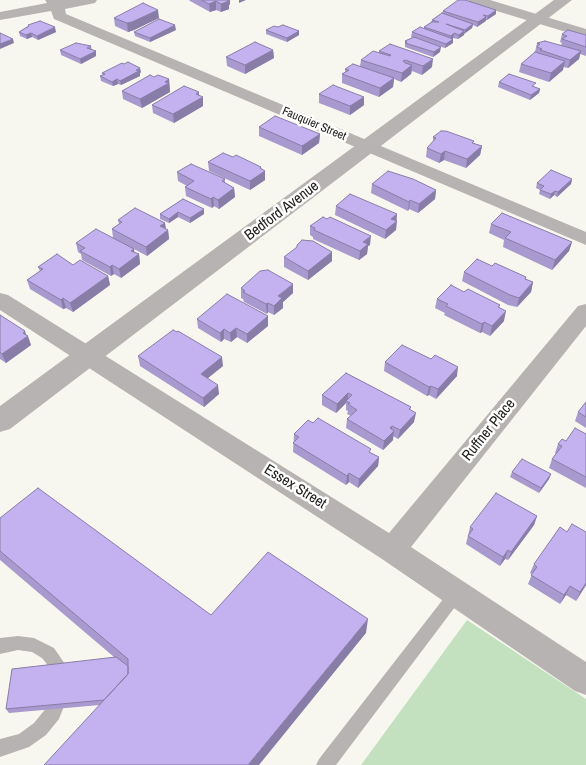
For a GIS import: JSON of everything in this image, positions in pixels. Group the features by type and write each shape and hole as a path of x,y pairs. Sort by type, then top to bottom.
{"street":[{"path":"0,16 55,3 90,0"},
{"path":"475,0 586,34"},
{"name":"Bedford Avenue","path":"0,421 564,0"},
{"name":"Fauquier Street","path":"55,3 59,16 586,239"},
{"name":"Essex Street","path":"0,300 392,550 586,680"},
{"name":"Ruffner Place","path":"392,550 586,311"}],"lane":[{"path":"325,765 456,594"},
{"path":"0,646 18,643 34,645 48,653 57,664 61,679 60,696 54,713 40,729 23,741 1,750"}],"green space":[{"path":"467,620 586,699 586,765 361,765"}],"building":[{"path":"202,0 229,1 221,4 216,1 209,4"},
{"path":"458,0 465,0 496,10 488,16 483,15 486,17 478,22 443,11"},
{"path":"143,3 158,10 127,23 114,18"},
{"path":"442,13 473,24 465,30 446,24 464,31 459,35 454,33 451,36 424,27 432,22 439,22 432,20"},
{"path":"159,19 175,25 150,38 134,32"},
{"path":"40,21 55,27 37,36 31,33 26,35 19,32 28,25"},
{"path":"283,25 299,31 287,38 266,30 274,26"},
{"path":"420,27 453,39 446,44 412,32"},
{"path":"568,30 586,35 586,47 562,39 567,36 562,34"},
{"path":"0,33 13,39 0,44"},
{"path":"414,37 441,47 434,52 405,43 407,42 405,41"},
{"path":"545,41 581,51 570,60 540,50 542,49 537,47 540,44 537,43"},
{"path":"255,42 273,50 245,65 226,57"},
{"path":"76,43 91,46 87,48 96,51 80,59 60,50"},
{"path":"390,44 433,59 423,66 405,60 403,61 405,63 412,65 402,73 361,60 373,51 390,56 379,51"},
{"path":"535,52 565,61 551,73 521,64"},
{"path":"128,62 140,68 136,70 139,71 120,81 117,79 112,82 100,76 105,74 102,73 122,63"},
{"path":"353,64 394,78 380,88 342,74 349,70 345,69"},
{"path":"509,74 536,83 532,86 540,89 531,95 499,82"},
{"path":"150,75 154,77 158,75 169,79 165,82 169,83 140,99 122,91"},
{"path":"333,85 364,97 350,106 319,94"},
{"path":"184,86 199,92 196,94 203,97 173,114 152,105"},
{"path":"275,116 320,134 302,146 259,127"},
{"path":"441,131 474,141 472,143 482,146 467,159 445,151 441,154 427,148 436,138 433,137"},
{"path":"223,153 233,157 236,155 261,167 265,171 250,181 208,162"},
{"path":"191,164 225,179 222,181 234,188 218,200 213,197 211,199 185,187 194,181 177,172"},
{"path":"551,170 572,179 558,192 555,191 551,194 540,190 544,186 537,183"},
{"path":"388,171 413,179 436,190 419,204 410,200 409,202 372,184"},
{"path":"350,194 397,214 391,219 397,221 386,230 336,206"},
{"path":"183,199 204,209 190,218 178,212 169,219 160,214"},
{"path":"135,208 165,223 160,226 168,230 146,247 112,229 122,222 118,220"},
{"path":"502,213 572,242 555,260 505,238 511,232 491,224"},
{"path":"323,217 327,219 330,217 371,236 363,242 368,244 360,251 314,230 315,228 310,226"},
{"path":"96,229 134,249 131,251 139,254 119,269 112,265 110,267 80,251 85,248 76,243"},
{"path":"302,240 313,241 332,252 308,271 284,257 297,247"},
{"path":"57,254 73,265 80,260 108,276 70,303 63,298 61,300 27,280 43,269 38,267"},
{"path":"477,259 492,266 495,263 533,282 519,298 510,295 464,272"},
{"path":"268,270 293,284 278,296 282,298 274,306 243,292 245,291 241,288 260,271"},
{"path":"451,285 464,292 468,289 500,305 498,307 506,311 492,326 484,322 482,324 446,306 448,304 437,299"},
{"path":"227,294 268,316 247,334 236,328 230,333 224,329 220,333 197,319"},
{"path":"0,315 25,331 23,333 28,336 2,354 0,352"},
{"path":"173,330 178,331 222,357 201,374 218,385 203,398 138,356"},
{"path":"402,345 431,359 435,355 458,367 438,389 429,387 385,362"},
{"path":"346,373 411,407 409,409 416,413 400,430 392,426 390,428 394,431 384,441 347,419 357,410 346,401 352,395 348,393 337,404 322,395"},
{"path":"586,402 586,417 578,412"},
{"path":"318,418 371,449 369,452 379,457 359,479 349,473 347,476 293,443 299,437 294,434 308,420 313,423"},
{"path":"575,428 586,434 586,477 552,459 562,446 558,444 562,439 566,441"},
{"path":"522,459 551,474 541,488 512,472"},
{"path":"38,488 211,615 268,552 368,619 248,765 44,765 128,674 128,659 0,551 0,518"},
{"path":"496,493 537,516 511,552 508,550 503,557 468,536 473,529 470,527"},
{"path":"572,524 586,532 586,583 580,592 570,586 564,595 531,575 537,567 534,564 560,527 567,532"},
{"path":"116,657 128,666 128,674 104,700 6,709 12,669"}]}
